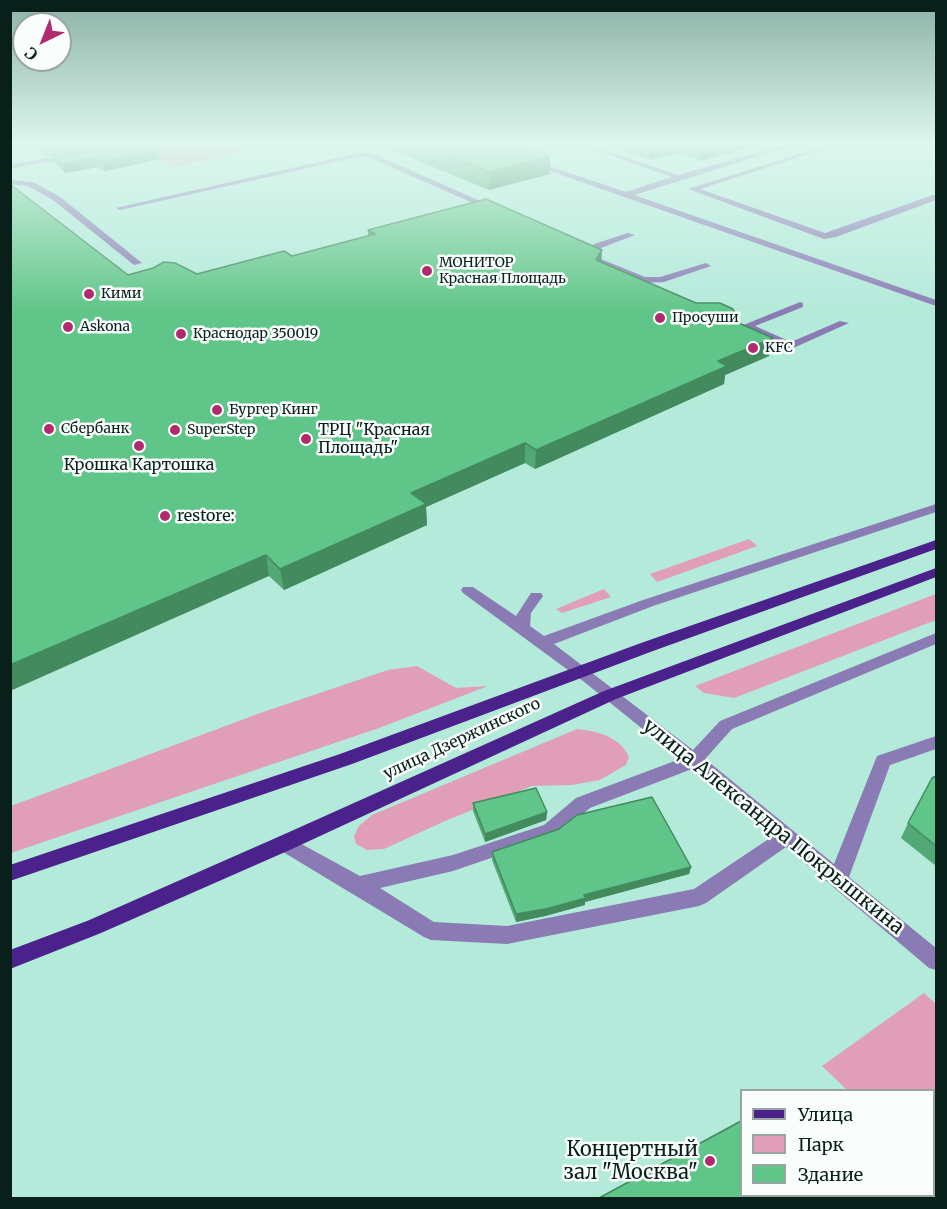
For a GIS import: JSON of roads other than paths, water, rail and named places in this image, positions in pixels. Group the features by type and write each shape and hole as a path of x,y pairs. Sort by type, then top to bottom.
{"main road":[{"name":"улица Дзержинского","path":"10,873 346,759 936,544"},
{"name":"улица Дзержинского","path":"10,960 94,927 285,843 610,695 936,572"}],"street":[{"path":"59,200 137,263"},
{"path":"120,208 154,200"},
{"path":"643,200 690,215 936,303"},
{"path":"722,200 819,235 829,236 927,200"},
{"path":"690,215 729,203"},
{"path":"631,235 597,246 591,258 644,280 662,280 706,266"},
{"path":"800,305 746,326 791,346 844,323"},
{"path":"541,643 639,606 936,508"},
{"name":"улица Александра Покрышкина","path":"468,590 522,627 693,760 839,877 936,961"},
{"path":"522,627 524,612 536,596"},
{"path":"358,885 453,862 551,830 583,802 693,760 726,725 936,638"},
{"path":"839,877 883,760 936,742"},
{"path":"285,843 431,931 507,935 699,897 787,836"}],"place":[{"name":"МОНИТОР Красная Площадь","path":"427,271"},
{"name":"Кими","path":"89,294"},
{"name":"Просуши","path":"660,318"},
{"name":"Askona","path":"68,327"},
{"name":"Краснодар 350019","path":"181,334"},
{"name":"KFC","path":"753,348"},
{"name":"Бургер Кинг","path":"217,410"},
{"name":"Сбербанк","path":"49,429"},
{"name":"SuperStep","path":"175,430"},
{"name":"ТРЦ \"Красная Площадь\"","path":"306,439"},
{"name":"Крошка Картошка","path":"139,446"},
{"name":"restore:","path":"165,516"},
{"name":"Концертный зал \"Москва\"","path":"710,1161"}]}
